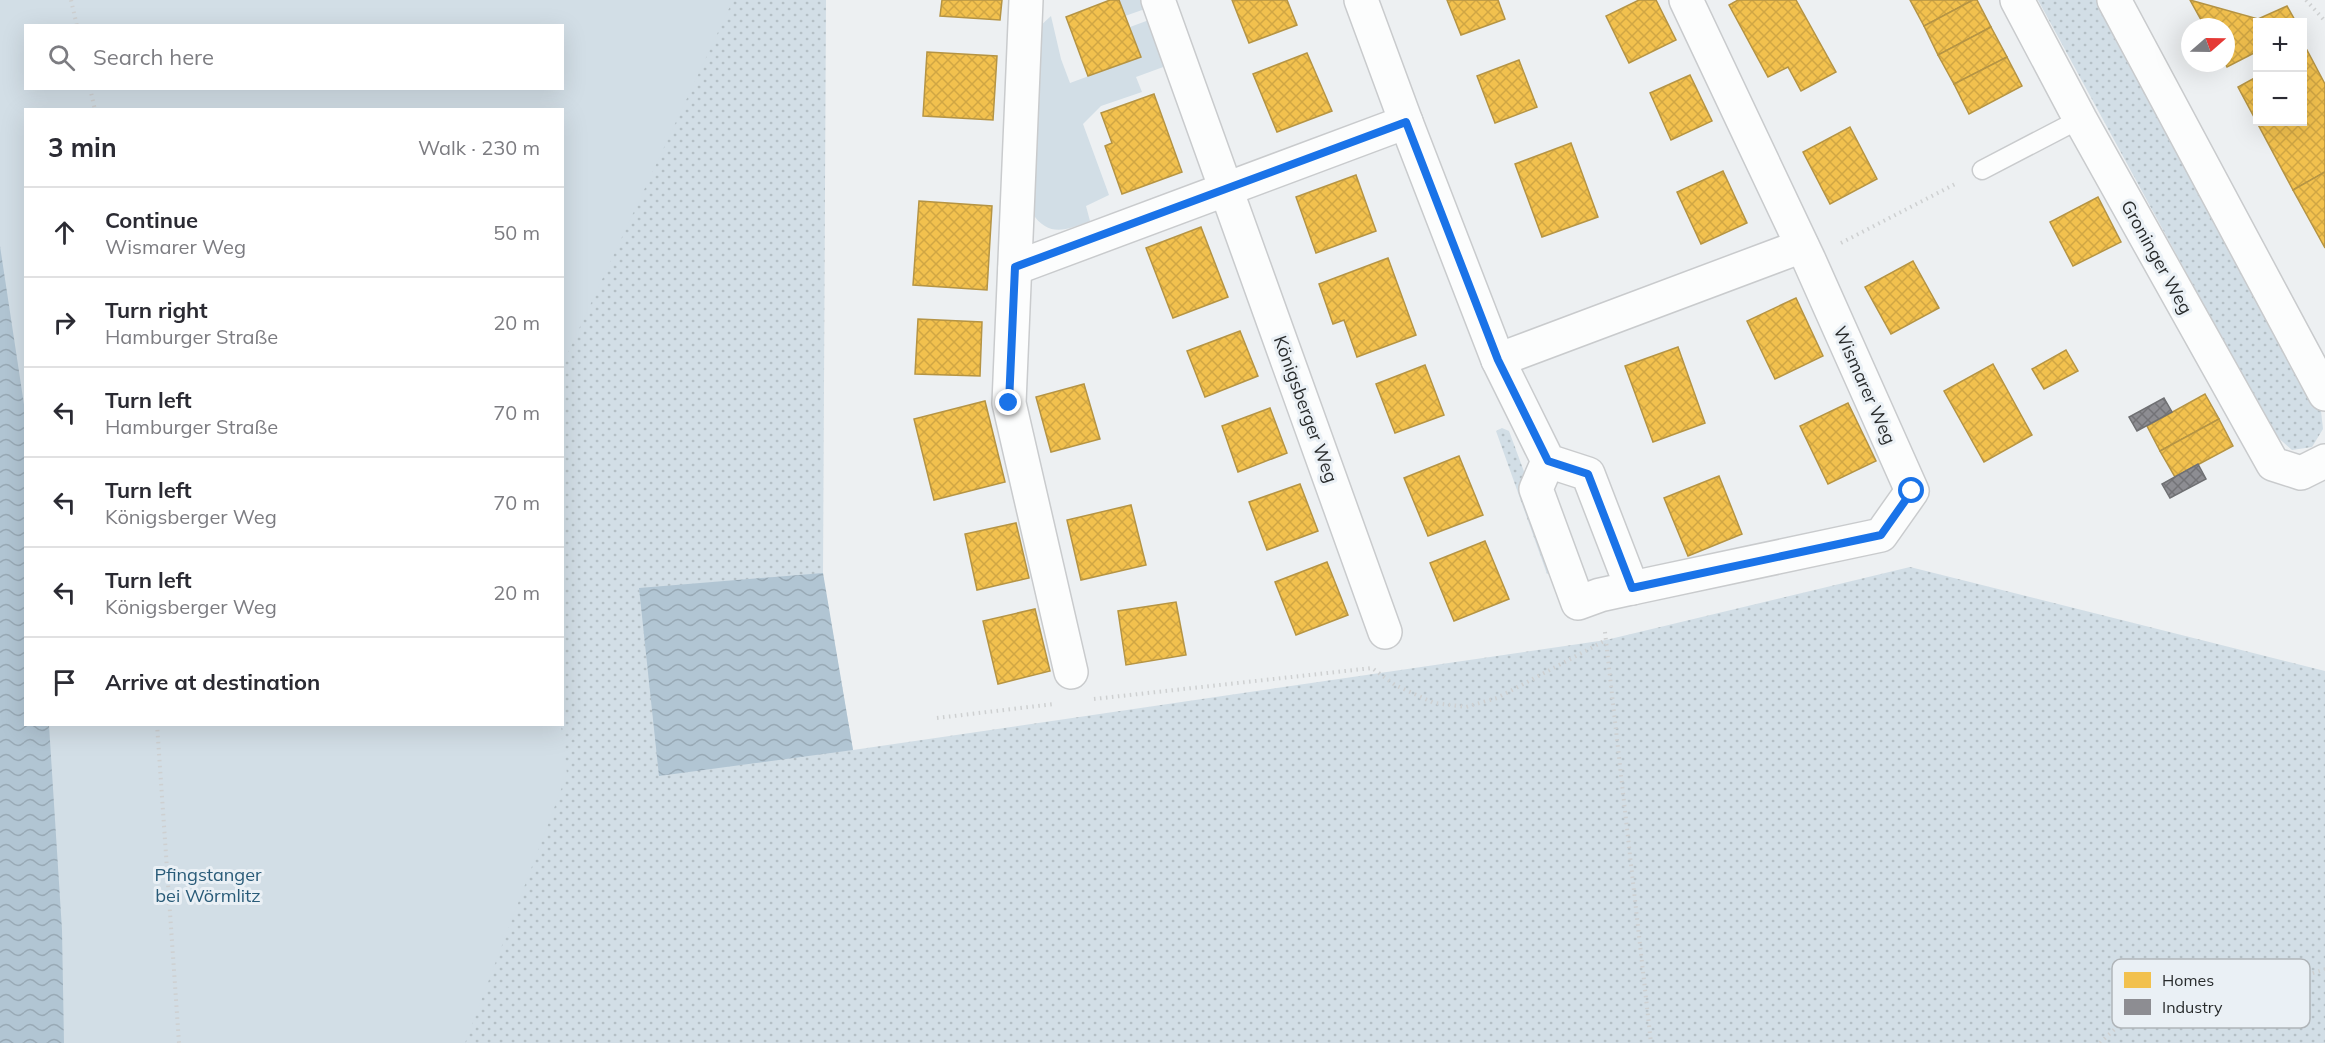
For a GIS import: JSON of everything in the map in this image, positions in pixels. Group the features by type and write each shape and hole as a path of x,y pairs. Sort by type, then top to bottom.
{"street":[{"path":"1026,0 1009,403 1071,672"},
{"name":"Königsberger Weg","path":"1158,0 1385,632"},
{"path":"1361,0 1498,360 1548,461 1588,474 1632,588 1600,595 1578,603 1536,489 1548,461"},
{"name":"Wismarer Weg","path":"1632,588 1881,535 1912,491 1805,253 1686,0"},
{"name":"Groninger Weg","path":"2017,0 2080,120 2273,464 2301,473 2325,461"},
{"path":"2114,0 2325,394"},
{"path":"1015,267 1406,122"},
{"path":"1498,360 1805,253"}],"lane":[{"path":"1982,170 2080,120"}],"path":[{"path":"71,0 77,24"},
{"path":"2306,0 2325,21"},
{"path":"90,90 95,108"},
{"path":"1805,253 1982,170"},
{"path":"1600,595 1651,1043"},
{"path":"1090,699 1372,668 1395,685 1434,703 1466,707 1497,698 1606,640"},
{"path":"937,718 1055,704"},
{"path":"157,726 179,1043"},
{"path":"2310,974 2325,969"},
{"path":"2100,1043 2116,1028"}],"green space":[{"path":"0,0 826,0 823,576 853,750 1606,640 1910,567 2325,671 2325,1043 64,1043 49,726 564,726 564,108 26,108"},
{"name":"Pfingstanger bei Wörmlitz","path":"0,0 733,0 564,361 564,108 24,108 24,726 561,726 567,774 465,1043 0,1043"},
{"path":"1119,0 1141,0 1145,9 1125,16"},
{"path":"2038,0 2097,0 2321,411 2323,429 2312,447 2292,450 2274,434"},
{"path":"1051,16 1061,59 1070,83 1140,57 1130,27 1149,20 1166,66 1136,77 1142,92 1101,106 1083,124 1109,195 1086,206 1090,221 1058,230 1045,226 1032,213 1038,28"},
{"path":"1502,428 1509,431 1560,569 1547,574 1496,431"}],"water":[{"path":"0,246 24,404 24,726 49,726 62,930 64,1043 0,1043"},
{"path":"823,573 853,750 659,776 639,588"}],"building: Homes":[{"path":"942,0 1002,0 1000,20 940,16"},
{"path":"1110,0 1119,0 1141,57 1088,76 1066,17"},
{"path":"1232,0 1287,0 1297,25 1249,43"},
{"path":"1447,0 1498,0 1505,19 1461,35"},
{"path":"1639,0 1656,0 1676,40 1629,63 1606,16"},
{"path":"1738,0 1796,0 1836,72 1801,91 1788,67 1768,77 1729,5"},
{"path":"1910,0 1973,0 1924,26"},
{"path":"1977,0 1991,27 1938,55 1924,26"},
{"path":"2190,0 2254,18 2253,54 2235,63 2235,18 2200,18"},
{"path":"2287,6 2294,18 2260,18"},
{"path":"1991,27 2007,57 1954,84 1938,55"},
{"path":"2307,50 2325,84 2325,172 2293,190 2259,126 2307,126"},
{"path":"927,52 997,56 993,120 923,116"},
{"path":"1307,53 1332,111 1277,132 1253,74"},
{"path":"2007,57 2022,86 1969,114 1954,84"},
{"path":"1519,60 1537,107 1495,123 1477,76"},
{"path":"1690,75 1712,121 1671,140 1650,93"},
{"path":"2253,79 2253,115 2238,87"},
{"path":"1154,94 1182,172 1122,194 1105,146 1112,143 1101,113"},
{"path":"1850,127 1877,179 1830,204 1803,152"},
{"path":"1571,143 1598,217 1542,237 1515,164"},
{"path":"1723,171 1747,223 1701,244 1677,192"},
{"path":"2325,172 2325,248 2293,190"},
{"path":"1356,175 1376,231 1316,253 1296,197"},
{"path":"2098,197 2121,242 2073,266 2050,222"},
{"path":"919,201 992,206 987,290 913,285"},
{"path":"1201,227 1228,297 1173,318 1146,248"},
{"path":"1388,258 1416,335 1357,357 1344,320 1333,324 1319,284"},
{"path":"1913,261 1939,308 1891,334 1865,287"},
{"path":"1796,298 1823,356 1775,379 1747,321"},
{"path":"918,319 982,322 980,376 915,374"},
{"path":"1240,331 1258,376 1205,397 1187,351"},
{"path":"1678,347 1705,423 1653,442 1625,366"},
{"path":"2066,350 2078,371 2044,389 2032,369"},
{"path":"1993,364 2032,435 1984,462 1944,391"},
{"path":"1425,365 1444,415 1395,433 1376,384"},
{"path":"1084,384 1100,439 1051,452 1036,397"},
{"path":"2205,394 2219,419 2160,451 2147,426"},
{"path":"985,401 1005,482 934,500 914,419"},
{"path":"1848,403 1876,461 1828,484 1800,426"},
{"path":"1270,408 1287,453 1238,472 1222,426"},
{"path":"2219,419 2233,446 2175,477 2160,451"},
{"path":"1459,456 1483,515 1428,536 1404,478"},
{"path":"1719,476 1742,534 1688,556 1664,498"},
{"path":"1300,484 1318,531 1267,550 1249,502"},
{"path":"1131,505 1146,565 1081,580 1067,520"},
{"path":"1016,523 1029,578 977,590 965,534"},
{"path":"1485,541 1509,599 1454,621 1430,563"},
{"path":"1327,562 1348,615 1296,635 1275,582"},
{"path":"1176,602 1186,655 1126,665 1118,611"},
{"path":"1035,609 1050,671 998,684 983,621"}],"building: Industry":[{"path":"2164,398 2172,412 2137,431 2129,417"},
{"path":"2198,464 2206,479 2170,498 2162,484"}],"route":[{"path":"1009,403 1015,267 1406,122 1498,360 1548,461 1588,474 1632,588 1881,535 1912,491"}]}
